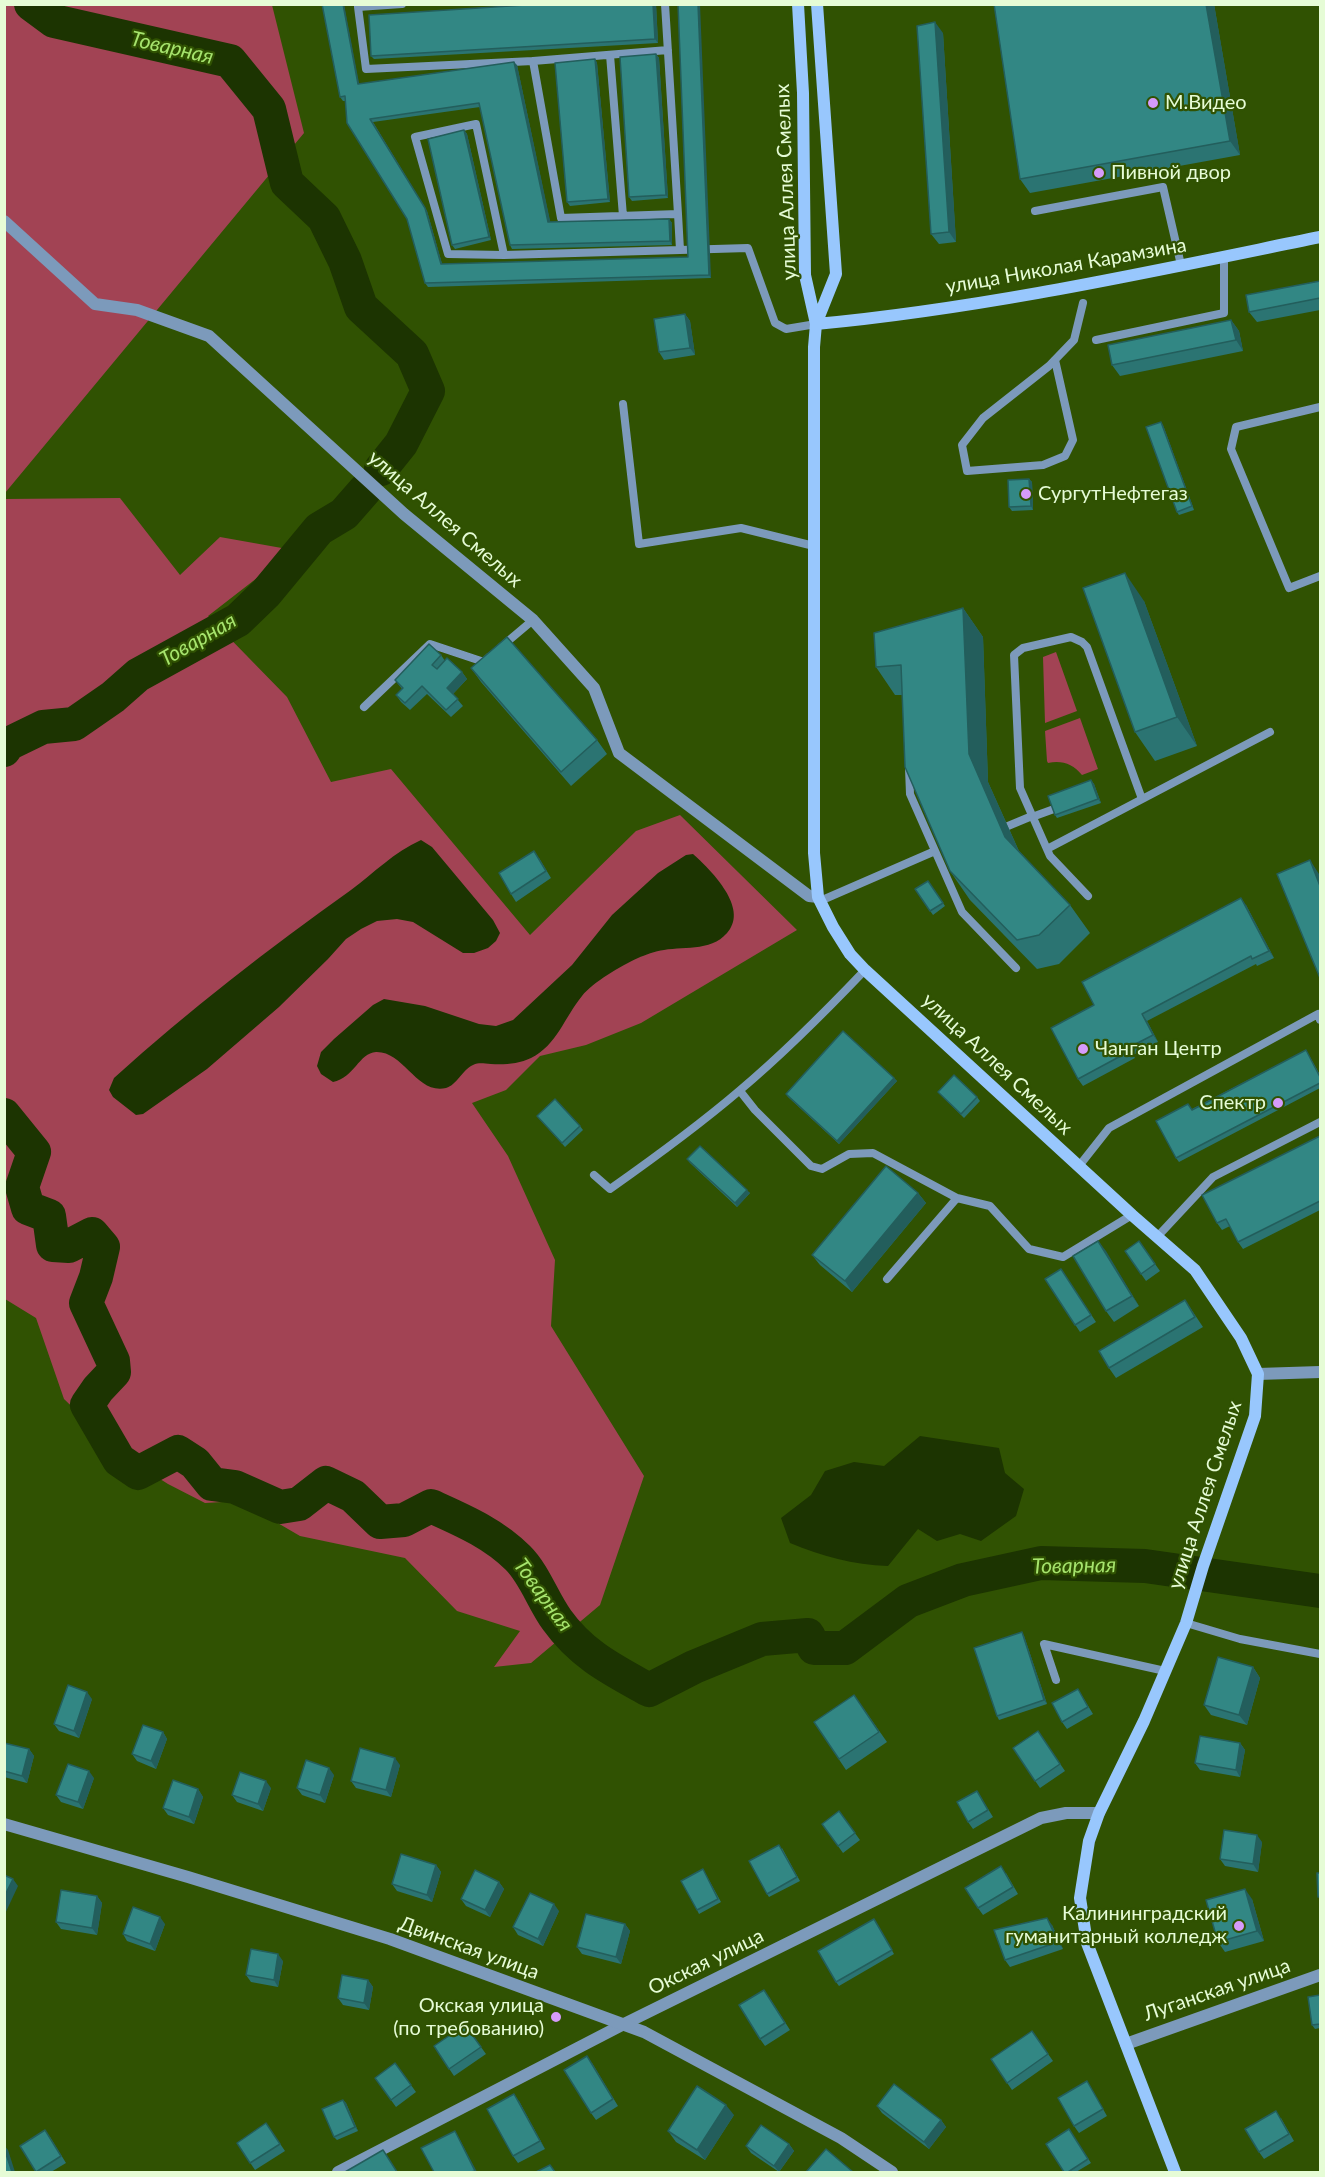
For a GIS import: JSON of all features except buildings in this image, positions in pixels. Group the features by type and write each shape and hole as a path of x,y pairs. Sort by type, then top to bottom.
{"main road":[{"name":"улица Аллея Смелых","path":"798,4 803,93 805,275 816,324 814,347 813,818 819,899 850,954 865,970 1195,1270 1241,1338 1258,1374 1255,1416 1203,1566 1186,1623 1144,1721 1099,1812 1089,1841 1080,1898 1087,1943 1175,2172"},
{"path":"816,324 836,274 817,4"},
{"name":"улица Николая Карамзина","path":"816,324 868,319 1077,286 1320,237"}],"street":[{"name":"улица Аллея Смелых","path":"4,221 95,304 137,310 208,336 404,514 532,620 594,688 619,753 809,896 819,899"},
{"path":"1258,1374 1320,1372"},
{"name":"Окская улица","path":"338,2172 624,2024 1041,1818 1066,1813 1099,1812"},
{"name":"Двинская улица","path":"4,1824 188,1877 390,1940 624,2024 644,2032 841,2138 892,2172"},
{"name":"Луганская улица","path":"1126,2044 1320,1975"}],"lane":[{"path":"402,4 358,7 366,69 533,61 668,50"},
{"path":"665,4 680,250"},
{"path":"609,55 623,216"},
{"path":"533,61 561,218 678,214"},
{"path":"504,255 476,124 415,137 448,254 504,255 748,248 775,323 786,329 816,324"},
{"path":"1035,211 1163,187 1181,265"},
{"path":"1096,340 1224,313 1224,256"},
{"path":"1055,360 1073,440 1065,456 1043,465 967,471 962,445 983,418 1055,360 1074,340 1083,303"},
{"path":"623,404 639,544 741,528 814,546"},
{"path":"1320,407 1236,427 1231,449 1289,588 1320,576"},
{"path":"364,707 430,644 484,662 532,620"},
{"path":"1088,896 1050,856 1020,788 1014,655 1023,648 1071,637 1087,647 1142,799"},
{"path":"1047,849 1270,732"},
{"path":"909,760 910,794 962,912 1016,968"},
{"path":"1008,826 1054,809"},
{"path":"819,899 936,854 949,852"},
{"path":"594,1175 610,1188 740,1091 865,970"},
{"path":"1080,1166 1109,1128 1318,1014 1320,1020"},
{"path":"740,1091 755,1110 812,1166 822,1169 849,1154 873,1153 957,1198 990,1206 1029,1249 1063,1257 1132,1215"},
{"path":"1158,1236 1213,1177 1320,1122"},
{"path":"887,1279 957,1198"},
{"path":"1186,1623 1240,1639 1320,1654"},
{"path":"1056,1680 1044,1644 1166,1671"}],"shaded area":[{"path":"5,5 272,5 304,133 5,493"},
{"path":"120,498 180,575 220,537 293,550 208,616 287,697 331,782 391,769 530,935 636,831 680,815 797,930 641,1023 586,1045 540,1056 506,1090 472,1103 508,1156 555,1260 551,1326 644,1476 600,1605 531,1663 494,1667 520,1631 457,1611 405,1558 300,1536 240,1501 205,1503 168,1484 122,1455 64,1399 36,1318 5,1299 4,499"},
{"path":"1056,652 1077,711 1045,723 1043,657"},
{"path":"1080,718 1098,769 1082,775 1067,764 1048,763 1045,731"},
{"path":"421,840 432,847 493,920 500,933 496,941 488,948 474,953 463,953 413,922 397,919 377,921 346,939 279,1007 207,1069 143,1114 136,1115 113,1097 109,1090 114,1078 171,1028 259,957 393,857"},
{"path":"693,854 716,878 730,899 734,920 730,929 724,936 708,945 654,952 631,961 608,975 587,991 554,1038 540,1053 511,1064 475,1064 446,1088 427,1085 395,1058 376,1052 370,1053 340,1080 333,1082 321,1074 317,1066 321,1052 373,1005 384,999 425,1006 479,1024 496,1026 513,1020 572,965 612,915 658,873 686,855"},
{"path":"920,1436 999,1448 1005,1473 1024,1489 1016,1516 981,1541 960,1534 937,1541 918,1529 888,1566 838,1559 790,1543 781,1518 811,1495 825,1471 854,1462 884,1466"}],"waterway":[{"name":"Товарная","path":"31,4 54,21 230,61 269,109 287,183 324,218 345,261 361,307 412,354 428,391 401,444 381,469"},
{"name":"Товарная","path":"4,750 8,744 43,727 74,724 113,697 138,675 238,620 266,593 319,529 344,514 365,490"},
{"name":"Товарная","path":"4,1115 34,1152 22,1187 28,1208 49,1216 53,1245 69,1246 92,1234 103,1247 96,1277 86,1303 113,1361 114,1372 87,1405 119,1460 138,1473 178,1452 195,1463 212,1484 235,1487 280,1507 299,1504 326,1483 353,1496 380,1522 404,1520 431,1506 477,1528 508,1549 524,1565 557,1620 577,1643 599,1661 649,1690 694,1667 762,1639 808,1635 814,1648 845,1648 908,1601 963,1580 1041,1563 1145,1566 1320,1591"}],"place":[{"name":"M.Видео","path":"1153,103"},
{"name":"Пивной двор","path":"1099,173"},
{"name":"СургутНефтегаз","path":"1026,494"},
{"name":"Чанган Центр","path":"1083,1049"},
{"name":"Спектр","path":"1278,1103"},
{"name":"Калининградский гуманитарный колледж","path":"1239,1926"},
{"name":"Окская улица (по требованию)","path":"556,2017"}]}
